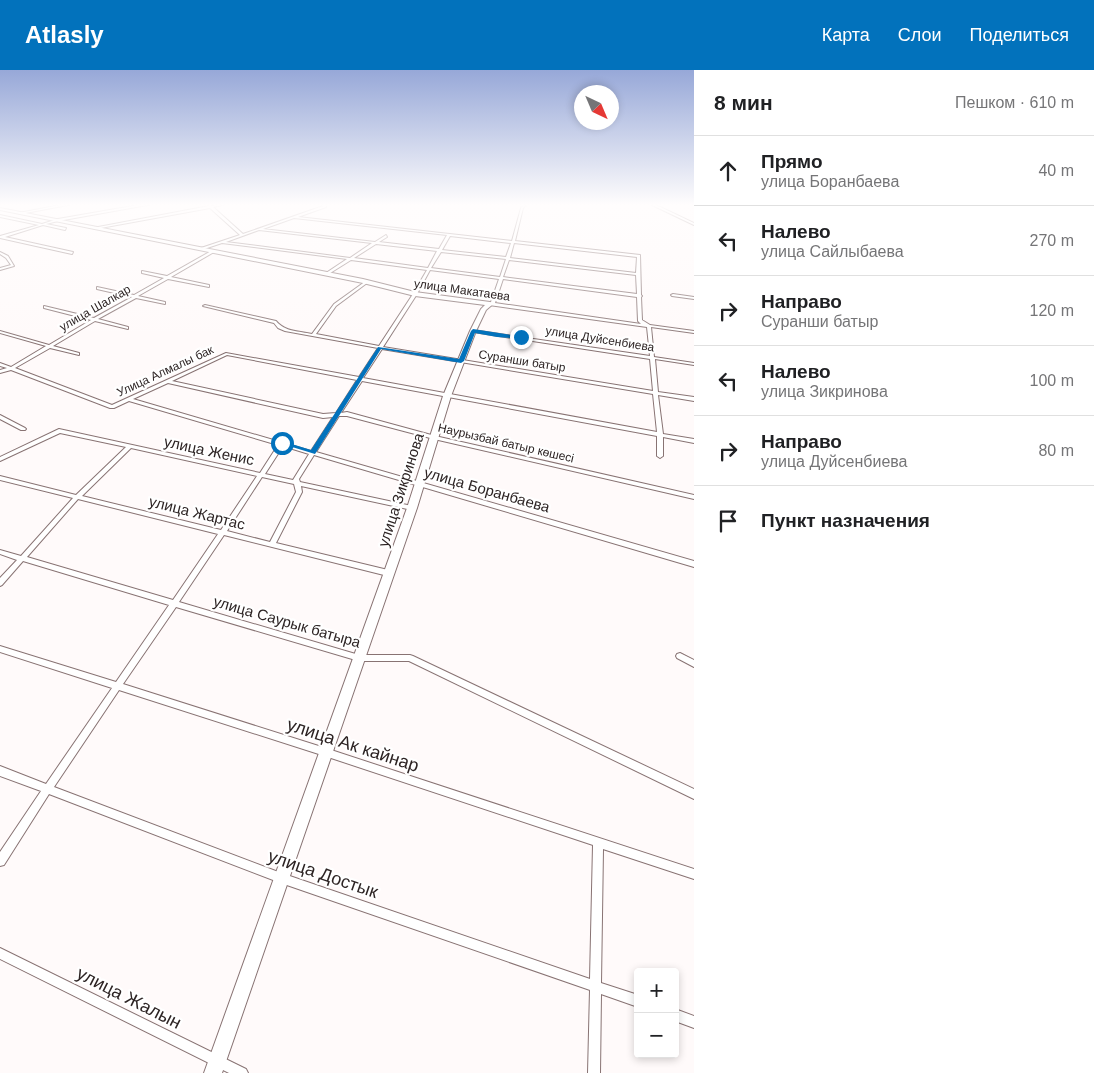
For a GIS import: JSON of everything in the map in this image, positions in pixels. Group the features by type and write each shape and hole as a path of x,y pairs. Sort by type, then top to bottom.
{"street":[{"path":"59,251 72,254"},
{"name":"улица Макатаева","path":"213,251 366,282 415,294 694,332"},
{"name":"улица Шалкар","path":"0,372 12,368 213,251"},
{"path":"283,251 640,296"},
{"path":"327,274 363,251"},
{"path":"272,544 299,492 296,480 415,294 439,251"},
{"path":"446,251 636,274"},
{"name":"улица Зикринова","path":"215,1067 412,508 447,396 473,331 484,309 493,303 510,251"},
{"path":"593,251 640,256 636,274 640,296 640,321 649,326 660,435 660,456"},
{"path":"0,253 7,257 13,265 0,268"},
{"path":"144,272 208,286"},
{"path":"313,335 335,305 366,282"},
{"path":"98,288 164,303"},
{"path":"673,295 694,298"},
{"name":"Суранши батыр","path":"205,306 275,322 285,330 380,348 694,399"},
{"path":"45,307 127,328"},
{"name":"улица Дуйсенбиева","path":"473,331 694,364"},
{"path":"0,332 77,354"},
{"name":"Улица Алмалы бак","path":"12,368 112,407 226,354 361,380"},
{"path":"0,364 12,368"},
{"path":"361,380 694,441"},
{"name":"Наурызбай батыр көшесі","path":"167,381 324,416 347,414 434,437 694,496"},
{"name":"улица Боранбаева","path":"128,399 694,564"},
{"path":"0,417 22,429"},
{"name":"улица Женис","path":"0,459 59,432 412,508"},
{"path":"0,861 46,789 175,604 282,443"},
{"path":"0,583 77,497 129,446"},
{"name":"улица Жартас","path":"0,478 388,573"},
{"name":"улица Саурык батыра","path":"0,552 359,658 410,658 694,792"},
{"name":"улица Ак кайнар","path":"0,649 325,752 694,874"},
{"path":"680,656 694,664"},
{"name":"улица Достык","path":"0,771 281,878 634,1000"},
{"path":"594,1073 598,843"},
{"name":"улица Жалын","path":"0,953 215,1067 242,1073"},
{"path":"679,1016 694,1022"}],"route":[{"path":"282,443 313,452 380,348 461,361 473,331 497,336 521,337"}]}
